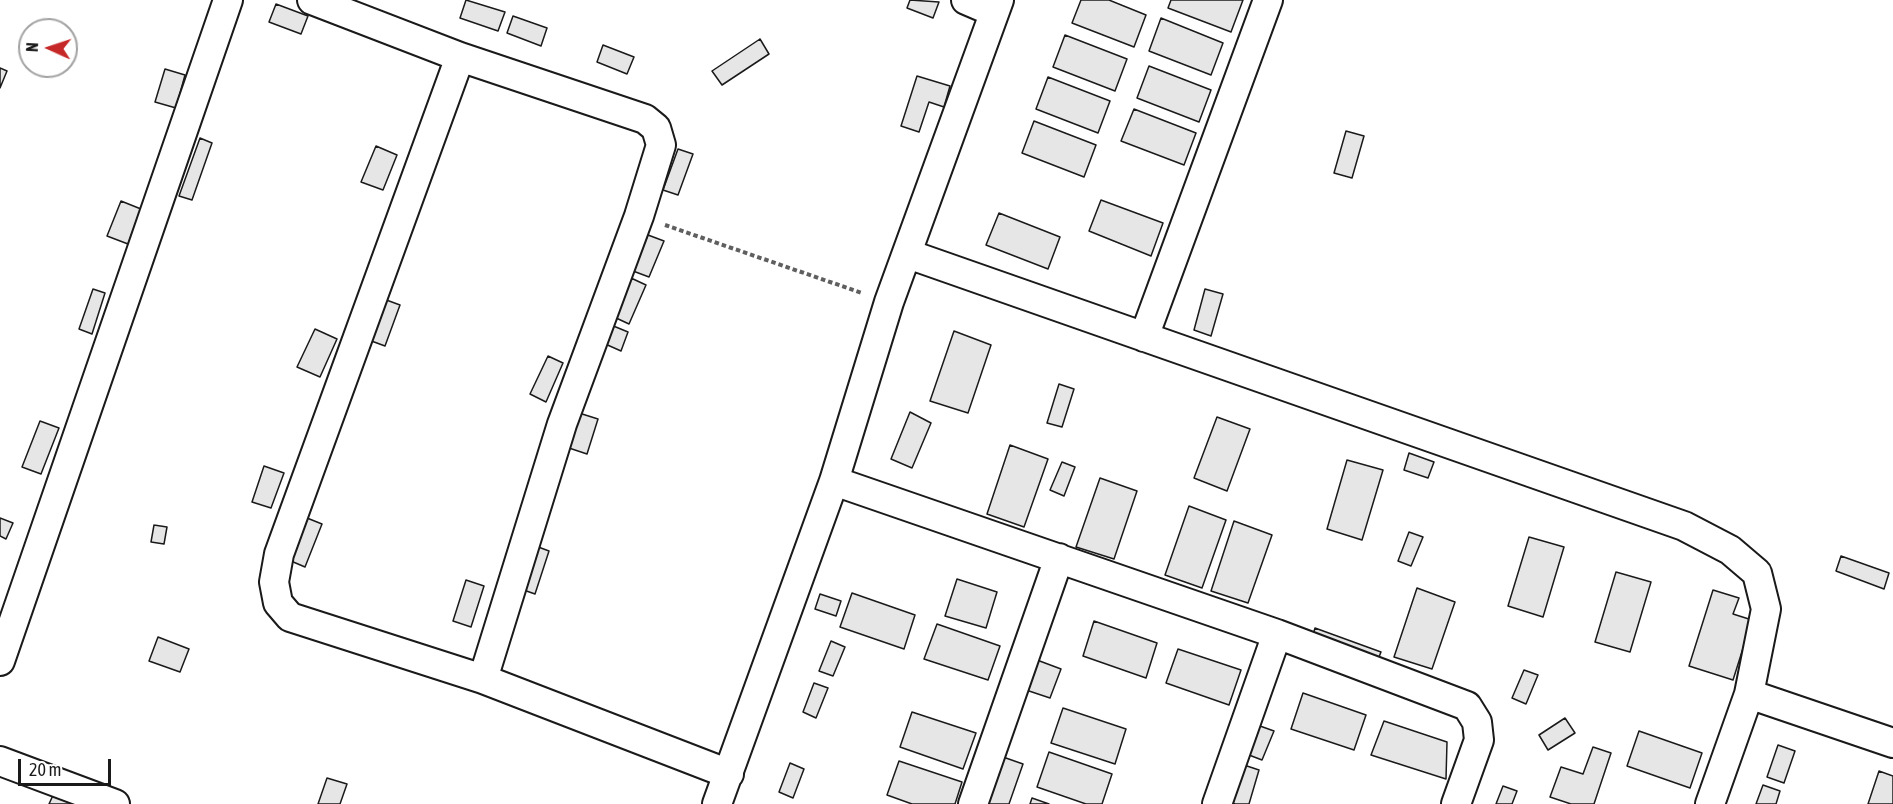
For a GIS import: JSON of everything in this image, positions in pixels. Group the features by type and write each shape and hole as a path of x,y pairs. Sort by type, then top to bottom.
{"street":[{"path":"0,661 228,0"},
{"path":"312,0 460,57 645,119 656,128 660,145 639,216 562,424 483,679"},
{"path":"717,804 834,480 889,302 996,6 966,0"},
{"path":"1144,337 1268,0"},
{"path":"460,57 279,554 273,582 278,603 290,617 483,679 729,774"},
{"path":"908,254 1684,526 1730,550 1757,573 1766,609 1749,694 1710,804"},
{"path":"834,480 1277,634 1467,706 1478,722 1479,740 1456,804"},
{"path":"973,804 1059,558"},
{"path":"1217,804 1277,634"},
{"path":"1749,694 1893,743"},
{"path":"0,761 115,804"}],"path":[{"path":"639,216 889,302"}],"building":[{"path":"466,0 505,12 498,31 460,18"},
{"path":"910,0 939,2 933,18 907,8"},
{"path":"1081,0 1109,0 1146,15 1134,47 1072,23"},
{"path":"1171,0 1243,0 1231,32 1168,8"},
{"path":"276,4 308,16 301,34 269,22"},
{"path":"513,16 547,28 541,46 507,33"},
{"path":"1161,18 1223,43 1211,75 1149,51"},
{"path":"1065,35 1127,59 1115,91 1053,67"},
{"path":"760,39 769,54 722,85 712,71"},
{"path":"603,45 634,57 627,74 597,62"},
{"path":"1149,66 1211,90 1199,122 1137,98"},
{"path":"0,68 7,71 0,88"},
{"path":"165,69 185,75 176,108 155,102"},
{"path":"917,76 950,86 944,107 929,102 919,132 901,126"},
{"path":"1048,77 1110,101 1098,133 1036,109"},
{"path":"1134,109 1196,133 1184,165 1121,141"},
{"path":"1034,121 1096,145 1084,177 1022,153"},
{"path":"1346,131 1364,136 1352,178 1334,173"},
{"path":"200,138 212,143 192,200 179,196"},
{"path":"376,146 397,155 383,190 361,182"},
{"path":"678,149 693,154 678,195 663,190"},
{"path":"1101,200 1163,223 1151,256 1089,231"},
{"path":"121,201 141,209 128,244 107,236"},
{"path":"999,213 1060,237 1048,269 986,245"},
{"path":"648,235 664,241 649,277 633,271"},
{"path":"631,278 646,285 629,324 614,317"},
{"path":"93,289 105,293 92,334 79,329"},
{"path":"1205,289 1223,294 1211,336 1194,330"},
{"path":"381,298 400,305 385,346 366,339"},
{"path":"611,325 628,332 621,351 603,343"},
{"path":"315,329 337,339 320,377 297,367"},
{"path":"954,331 991,345 968,413 930,401"},
{"path":"548,356 563,363 546,402 530,394"},
{"path":"1059,384 1074,389 1062,427 1047,423"},
{"path":"910,412 931,423 912,468 891,459"},
{"path":"579,413 598,419 587,454 569,448"},
{"path":"1217,417 1250,429 1227,491 1194,478"},
{"path":"40,421 59,428 41,474 22,467"},
{"path":"1010,445 1048,459 1024,527 987,514"},
{"path":"1409,453 1434,462 1428,478 1404,470"},
{"path":"1347,460 1383,470 1362,540 1327,529"},
{"path":"1062,462 1075,467 1064,496 1050,490"},
{"path":"264,466 284,473 271,508 252,502"},
{"path":"1100,478 1137,491 1114,559 1076,547"},
{"path":"1189,506 1226,520 1202,588 1165,575"},
{"path":"0,518 13,523 6,539 0,536"},
{"path":"307,518 322,524 305,567 291,561"},
{"path":"1234,521 1272,535 1248,603 1211,591"},
{"path":"154,525 167,527 164,544 151,542"},
{"path":"1409,532 1423,537 1411,566 1398,561"},
{"path":"1529,537 1564,547 1543,617 1508,606"},
{"path":"533,545 549,551 535,594 518,588"},
{"path":"1841,556 1889,573 1884,589 1836,571"},
{"path":"1616,572 1651,582 1630,652 1595,642"},
{"path":"957,579 997,592 986,628 945,616"},
{"path":"466,580 484,586 471,627 453,621"},
{"path":"1417,588 1455,602 1432,669 1394,657"},
{"path":"1713,590 1739,598 1733,614 1752,620 1733,680 1689,666"},
{"path":"852,593 915,615 904,649 840,627"},
{"path":"820,594 841,601 836,616 815,609"},
{"path":"1094,621 1157,643 1146,678 1083,656"},
{"path":"937,624 1000,646 988,680 924,659"},
{"path":"1315,628 1381,652 1377,662 1312,638"},
{"path":"158,637 189,649 180,672 149,661"},
{"path":"831,641 845,647 833,676 819,671"},
{"path":"1178,649 1241,670 1229,705 1166,683"},
{"path":"1037,660 1061,669 1050,698 1026,690"},
{"path":"1524,670 1538,675 1526,704 1512,698"},
{"path":"814,683 828,688 816,718 803,712"},
{"path":"1303,693 1366,715 1354,750 1291,729"},
{"path":"1063,708 1126,729 1115,764 1051,743"},
{"path":"912,712 976,733 963,769 900,747"},
{"path":"1565,718 1575,733 1548,750 1539,735"},
{"path":"1384,721 1447,742 1446,779 1371,755"},
{"path":"1260,726 1274,731 1262,760 1249,755"},
{"path":"1639,731 1702,753 1690,788 1627,766"},
{"path":"1778,745 1795,751 1784,783 1767,777"},
{"path":"1593,747 1611,753 1594,804 1571,804 1550,797 1561,767 1583,774"},
{"path":"1049,752 1112,774 1102,804 1086,804 1037,787"},
{"path":"1003,757 1023,764 1009,804 987,804"},
{"path":"899,761 962,782 955,804 912,804 887,795"},
{"path":"790,763 804,769 793,798 779,792"},
{"path":"1244,765 1259,770 1249,804 1235,804 1233,803"},
{"path":"1879,771 1893,776 1893,804 1868,804"},
{"path":"327,778 347,784 340,804 318,804"},
{"path":"1763,785 1780,791 1776,804 1756,804"},
{"path":"1503,786 1517,791 1512,804 1496,804"},
{"path":"54,793 86,804 49,804"},
{"path":"1032,798 1049,804 1030,804"}]}
